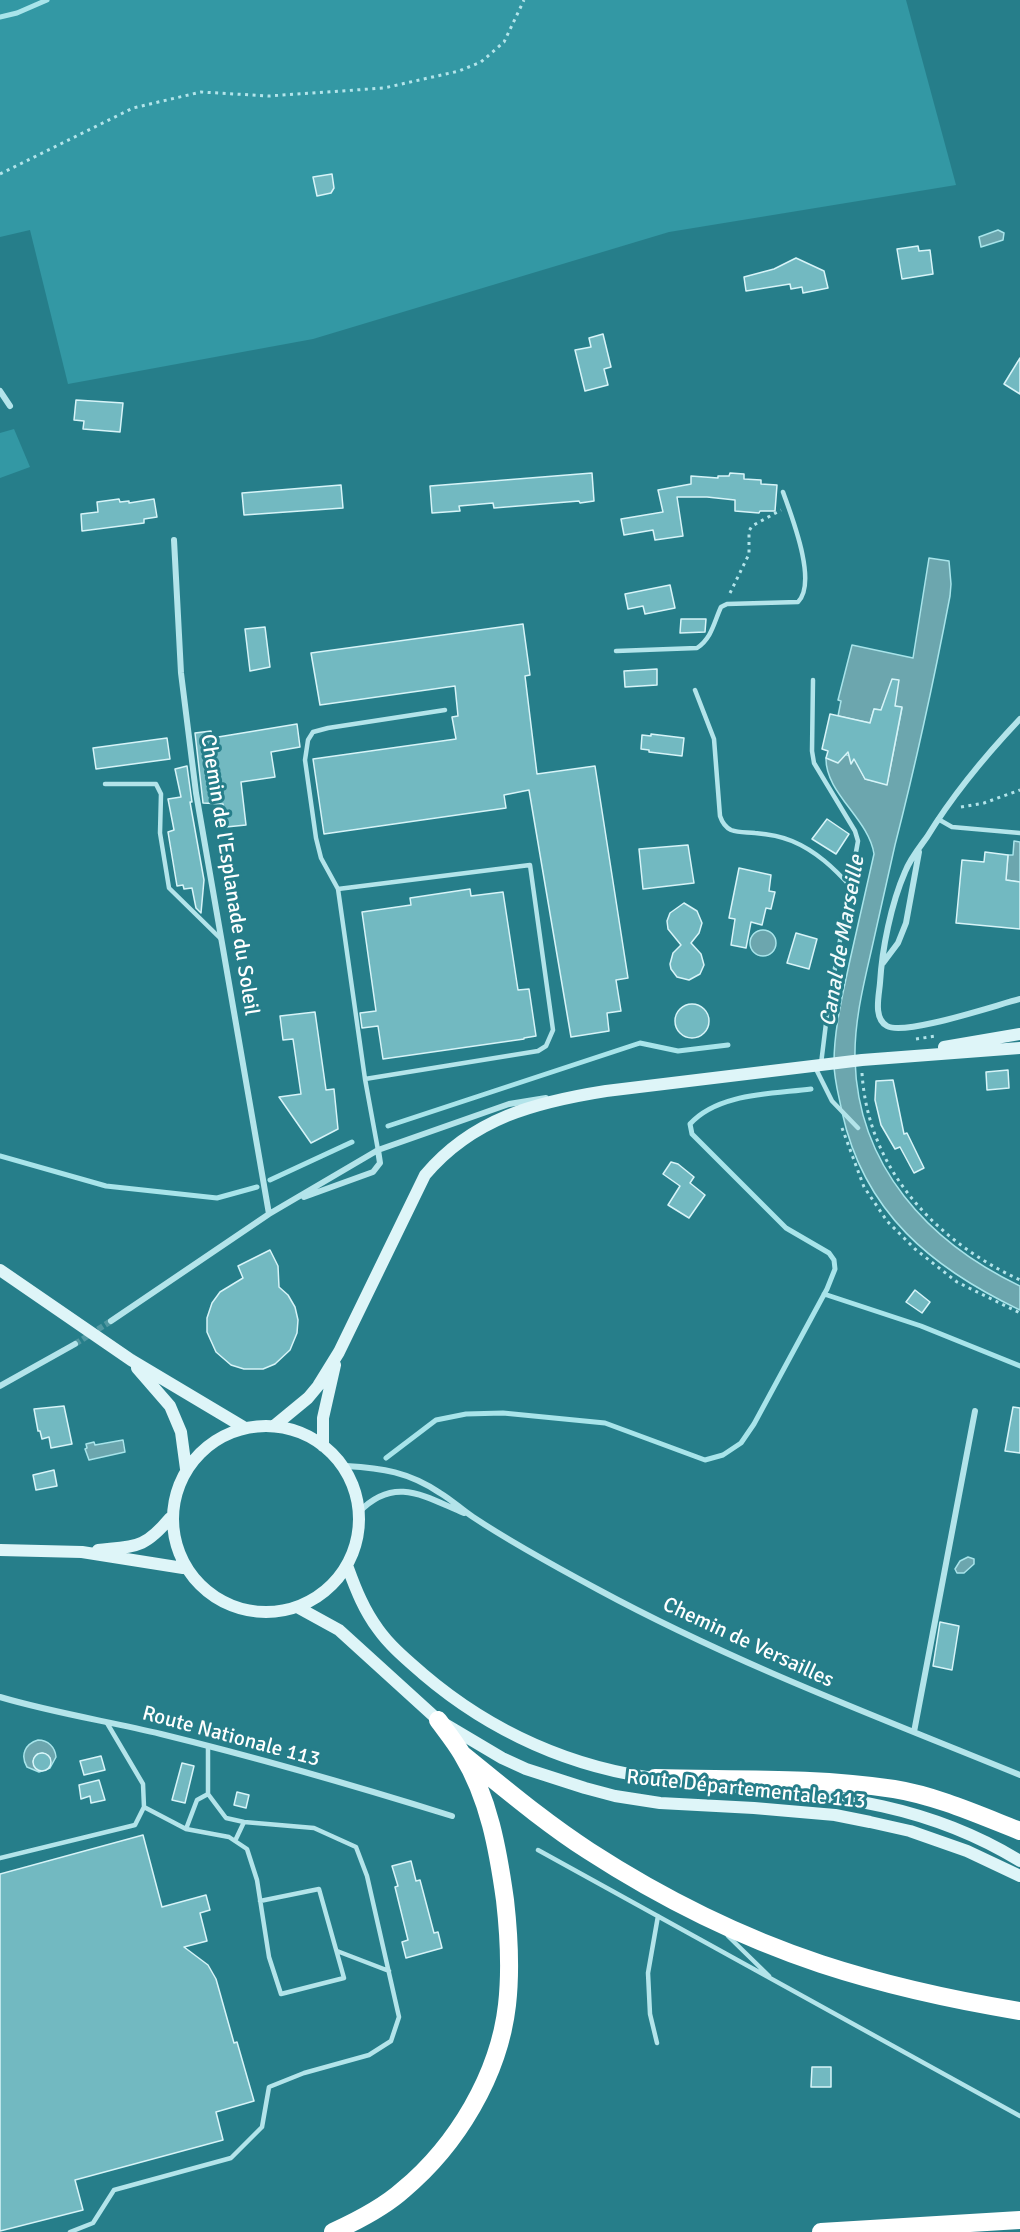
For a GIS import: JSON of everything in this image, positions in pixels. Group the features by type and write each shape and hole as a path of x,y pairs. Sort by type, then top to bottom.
{"highway":[{"path":"333,2232 359,2220 403,2190 450,2142 477,2100 500,2043 507,2004 509,1956 506,1912 492,1827 481,1793 462,1754 438,1720"},
{"path":"462,1754 587,1850 639,1882 711,1919 821,1964 971,2003 1020,2011"},
{"path":"655,1778 791,1781 896,1789 937,1800 1020,1831"},
{"path":"821,2232 1020,2220"}],"main road":[{"path":"274,1426 308,1398 339,1352 425,1175 441,1157 476,1130 503,1117 571,1097 864,1059 1020,1034"},
{"path":"864,1059 1020,1048"},
{"path":"0,1270 131,1360 245,1428"},
{"path":"323,1446 323,1418 326,1400 339,1352"},
{"path":"131,1360 170,1406 181,1432 186,1469"},
{"path":"259,1425 274,1426 301,1434 323,1446 346,1466 355,1488 359,1512 358,1538 348,1568 320,1597 299,1608 268,1611 243,1608 222,1600 183,1569 174,1547 170,1518 180,1480 202,1450 220,1437 245,1428 259,1425"},
{"path":"0,1550 82,1552 138,1546 160,1530 170,1518"},
{"path":"82,1552 183,1569"},
{"name":"Route Départementale 113","path":"348,1568 361,1602 379,1630 402,1655 480,1717 566,1758 611,1770 655,1778 857,1800 914,1813 968,1834 1020,1861"},
{"name":"Route Départementale 113","path":"299,1608 339,1630 438,1720 502,1758 526,1768 585,1788 660,1803 835,1815 870,1821 910,1830 958,1848 1020,1876"}],"street":[{"path":"0,391 10,406"},
{"name":"Chemin de l'Esplanade du Soleil","path":"174,540 181,673 196,793 269,1214"},
{"path":"1020,718 984,756 945,808 904,874 892,914 881,966 878,1011 882,1022 892,1028 911,1029 1020,999"},
{"path":"881,966 902,935 919,849"},
{"path":"111,1321 269,1214 378,1150 509,1104 535,1099 571,1097"},
{"path":"291,1201 373,1172 380,1163 378,1150"},
{"path":"0,1386 75,1344"},
{"path":"914,1732 975,1411"},
{"name":"Chemin de Versailles","path":"346,1466 386,1469 415,1478 473,1517 600,1591 833,1700 1020,1775"},
{"name":"Chemin de Versailles","path":"359,1512 368,1502 397,1491 415,1492 473,1517"},
{"name":"Route Nationale 113","path":"0,1697 44,1710 159,1733 379,1793 452,1816"}],"lane":[{"path":"616,651 697,648 704,644 711,634 721,607 727,604 798,602 801,599 804,555 783,492"},
{"path":"813,680 812,751 814,763 855,831 858,841 828,1007 823,1064 832,1101 858,1128"},
{"path":"695,690 714,739 720,816 723,824 730,830 793,841 815,853 851,887"},
{"path":"378,1150 365,1079 338,889 321,858 316,838 305,760 308,740 313,732 328,728 445,710"},
{"path":"105,784 156,784 161,794 160,833 169,888 221,939"},
{"path":"938,819 952,827 1020,833"},
{"path":"338,889 530,865 553,1030 546,1046 538,1052 365,1079"},
{"path":"0,1858 135,1825 144,1807 143,1784 107,1723"},
{"path":"70,2232 93,2223 114,2190 231,2158 262,2127 269,2087 304,2073 369,2055 391,2042 399,2017 367,1876 356,1847 314,1828 244,1822 226,1818 208,1794 208,1747"},
{"path":"186,1828 197,1800 208,1794"},
{"path":"144,1807 186,1828 229,1837 247,1849 257,1880 260,1901 269,1957 281,1994 344,1978 319,1888 260,1901"},
{"path":"235,1841 244,1822"},
{"path":"538,1850 1020,2116"},
{"path":"657,2043 650,2014 648,1973 658,1916"},
{"path":"711,1919 774,1981"},
{"path":"336,1951 389,1971"}],"path":[{"path":"0,174 133,108 201,92 269,96 384,88 459,71 481,62 504,42 524,0"},
{"path":"721,607 735,585 749,554 749,531 753,526 788,506"},
{"path":"945,808 984,803 1020,790"},
{"path":"864,1059 863,1088 870,1121 883,1154 913,1202 956,1243 995,1269 1020,1280"},
{"path":"832,1101 864,1187 887,1221 915,1249 957,1282 1020,1313"}],"shaded area":[{"path":"0,0 906,0 956,185 669,232 313,339 68,384 30,230 0,237"},
{"path":"998,230 1004,233 1003,240 981,247 979,237"},
{"path":"14,429 30,467 0,478 0,433"},
{"path":"929,558 949,561 950,596 938,659 860,1005 855,1060 859,1098 869,1134 884,1166 904,1196 928,1223 956,1247 987,1268 1020,1286 1020,1310 958,1276 931,1256 906,1233 885,1208 867,1180 852,1148 835,1076 834,1050 839,1011 874,854 864,829 832,783 826,758 843,754 851,756 851,763 854,756 865,779 887,784 902,708 895,706 887,697 881,710 874,709 870,723 838,716 841,701 838,700 852,645 913,658"},
{"path":"1014,841 1020,842 1020,882 1006,880 1008,855 1013,855"},
{"path":"763,930 772,934 776,943 772,952 763,956 754,952 750,943 754,934"},
{"path":"123,1440 125,1452 89,1460 85,1449 86,1444 94,1442 95,1445"},
{"path":"968,1557 974,1559 974,1564 964,1573 957,1573 955,1569 960,1561"},
{"path":"38,1740 45,1741 53,1747 56,1757 50,1768 39,1772 27,1767 24,1758 27,1747","holes":["43,1753 50,1758 50,1764 46,1769 41,1770 35,1767 33,1761 37,1754"]}],"building":[{"path":"332,174 334,188 331,193 317,196 313,177"},
{"path":"918,246 919,251 930,250 933,274 902,279 897,249"},
{"path":"796,258 824,271 828,288 803,293 802,287 791,289 790,284 746,291 744,277 774,269"},
{"path":"603,334 611,367 604,369 608,385 585,391 575,350 591,347 589,338"},
{"path":"1020,358 1020,394 1004,384"},
{"path":"76,400 123,403 120,432 83,429 84,421 74,420"},
{"path":"592,473 594,501 494,508 493,503 459,506 460,511 432,513 430,486"},
{"path":"730,473 744,474 744,479 761,480 761,484 777,485 775,511 760,511 759,513 735,511 735,500 677,497 683,536 655,540 653,530 624,535 621,519 663,512 658,490 691,484 691,476 718,478 718,476 729,476"},
{"path":"341,485 343,508 244,515 242,493"},
{"path":"119,499 120,502 129,501 129,503 154,499 157,517 144,519 144,523 82,531 81,514 98,512 97,502"},
{"path":"670,585 675,608 645,614 643,606 628,609 625,594"},
{"path":"681,619 706,619 705,632 680,633"},
{"path":"523,624 530,675 525,676 537,774 595,766 628,978 616,980 621,1011 607,1013 609,1031 571,1037 529,790 504,795 506,808 324,834 313,759 456,739 452,717 458,716 455,686 320,705 311,653"},
{"path":"265,627 270,667 250,671 245,629"},
{"path":"657,669 657,685 625,687 624,671"},
{"path":"892,679 899,680 895,706 902,707 887,785 865,779 854,759 851,764 848,752 838,763 826,758 828,751 822,749 830,714 870,723 874,709 881,710"},
{"path":"297,724 300,747 271,752 275,777 241,782 246,825 226,827 223,804 203,803 195,733 211,731 212,738"},
{"path":"651,734 684,738 682,756 641,749 642,735 651,736"},
{"path":"167,738 170,759 96,769 93,748"},
{"path":"187,766 192,802 190,802 204,880 201,913 196,908 192,888 184,889 183,885 177,886 168,832 174,830 168,799 181,797 175,769"},
{"path":"827,819 849,834 836,854 812,839"},
{"path":"688,845 694,883 643,889 639,849"},
{"path":"985,852 1008,855 1006,880 1020,882 1020,929 956,923 962,860 984,862"},
{"path":"739,868 771,875 769,891 775,892 771,909 766,908 762,925 751,922 746,948 731,945 735,919 729,918"},
{"path":"470,889 471,896 503,892 518,990 529,989 536,1036 383,1059 378,1026 362,1028 360,1013 376,1011 362,912 411,905 410,898"},
{"path":"684,903 697,911 702,923 699,933 691,943 701,954 704,965 700,974 689,980 677,977 671,969 673,953 681,945 668,929 667,921 670,913"},
{"path":"796,933 817,939 809,969 787,963"},
{"path":"692,1004 704,1009 709,1021 704,1033 692,1038 680,1033 675,1021 680,1009"},
{"path":"315,1012 326,1090 334,1089 338,1129 311,1143 279,1097 301,1094 293,1039 283,1040 280,1016"},
{"path":"1008,1070 1009,1088 987,1090 986,1072"},
{"path":"893,1080 904,1134 907,1133 924,1168 914,1173 900,1147 895,1149 881,1125 875,1100 876,1081"},
{"path":"671,1162 678,1164 694,1177 690,1183 705,1195 689,1218 668,1205 680,1186 663,1174"},
{"path":"270,1250 278,1266 279,1287 288,1295 295,1307 298,1320 297,1333 290,1350 275,1364 263,1369 244,1369 231,1365 216,1352 207,1332 207,1318 212,1303 220,1292 243,1278 238,1266"},
{"path":"915,1290 930,1302 922,1313 906,1302"},
{"path":"64,1406 72,1444 51,1448 49,1437 42,1439 38,1431 34,1409"},
{"path":"1013,1407 1020,1408 1020,1453 1005,1451"},
{"path":"54,1470 57,1486 36,1490 33,1475"},
{"path":"940,1622 959,1626 952,1670 933,1666"},
{"path":"42,1753 48,1756 51,1762 48,1768 42,1771 36,1768 33,1762 36,1756"},
{"path":"101,1756 105,1770 84,1775 80,1761"},
{"path":"182,1763 194,1766 185,1803 172,1800"},
{"path":"99,1780 105,1800 91,1803 90,1796 81,1799 79,1785"},
{"path":"237,1792 249,1795 246,1808 234,1805"},
{"path":"143,1835 162,1907 206,1895 210,1910 200,1913 207,1941 184,1947 208,1965 216,1979 234,2043 237,2042 254,2101 216,2112 223,2140 75,2180 83,2210 0,2231 0,1874"},
{"path":"411,1861 416,1881 420,1880 434,1933 438,1932 442,1948 406,1958 402,1942 408,1940 392,1866"},
{"path":"812,2067 831,2067 831,2087 811,2087"}],"waterway":[{"path":"0,17 17,13 47,0"},
{"path":"388,1126 640,1043 678,1051 728,1045"},
{"path":"386,1458 436,1420 466,1414 503,1413 605,1423 705,1460 723,1455 741,1443 754,1424 827,1289 835,1269 834,1260 829,1253 786,1228 692,1134 690,1124 715,1106 730,1101 763,1094 811,1089"},
{"path":"270,1180 352,1142"},
{"path":"0,1156 106,1186 217,1198 257,1187"},
{"path":"824,1294 921,1326 1020,1366"}],"tunnel":[{"path":"75,1344 111,1321"}],"water label":[{"name":"Canal de Marseille","path":"843,941"}]}
